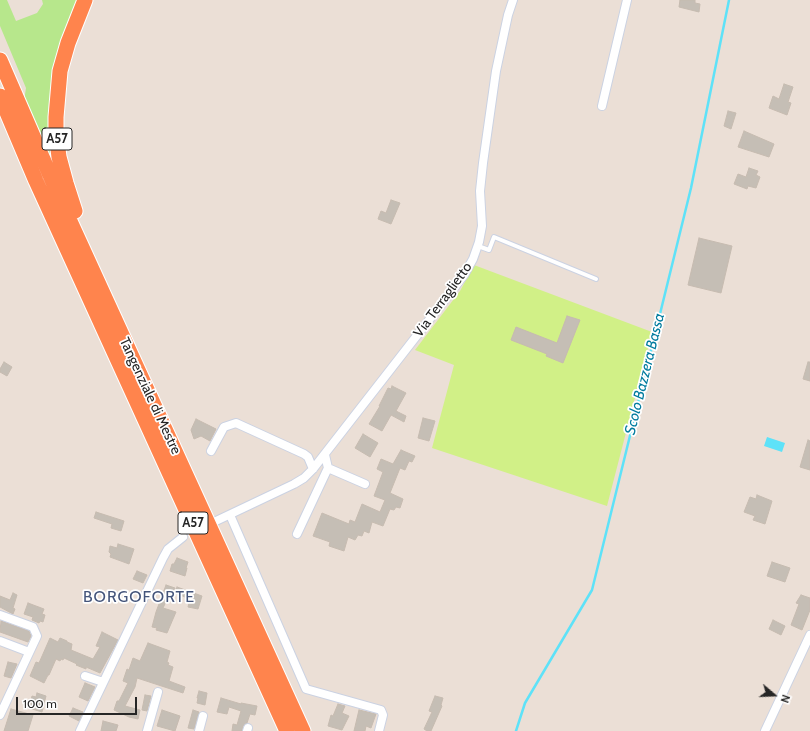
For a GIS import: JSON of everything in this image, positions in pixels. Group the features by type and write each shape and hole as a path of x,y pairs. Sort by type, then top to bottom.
{"highway":[{"name":"A57","path":"84,0 68,43 60,71 56,101 56,133 59,157 66,183 73,207 86,238 95,277"},
{"name":"Tangenziale di Mestre","path":"0,60 95,277 303,731"},
{"name":"Tangenziale di Mestre","path":"0,96 36,181 287,731"}],"street":[{"name":"Via Terraglietto","path":"216,521 304,478 325,455 464,275 478,246 482,226 480,191 483,163 496,71 508,15 513,0"},
{"path":"602,106 627,0"},
{"path":"211,451 224,427 236,422 304,454 308,457 313,469"},
{"path":"296,534 328,468 325,455"},
{"path":"328,468 365,484"},
{"path":"230,515 306,688 381,710 383,715 379,731"},
{"path":"80,731 162,558 168,549 183,537"},
{"path":"0,616 33,627 37,636 0,715"},
{"path":"765,731 810,635"},
{"path":"0,641 29,652"},
{"path":"84,676 103,682"},
{"path":"147,731 158,692"},
{"path":"199,731 203,716"}],"lane":[{"path":"478,246 489,250 494,237 596,279"}],"green space":[{"path":"0,0 7,0 16,21 37,13 43,4 42,0 82,0 68,35 53,160 51,160 24,101 26,88 0,26"},
{"path":"474,265 652,332 607,506 432,448 454,365 415,350 460,291"}],"water":[{"path":"767,437 785,443 782,452 764,446"}],"building":[{"path":"680,0 695,0 695,3 700,4 699,12 679,7"},
{"path":"784,84 793,87 788,102 791,103 787,115 769,108 773,96 779,99"},
{"path":"728,111 736,113 731,129 724,126"},
{"path":"744,131 774,144 769,157 738,147"},
{"path":"749,168 758,171 756,175 760,177 756,188 748,186 747,189 734,184 738,174 746,177"},
{"path":"391,200 400,203 391,224 378,219 381,211 386,213"},
{"path":"699,238 732,246 721,293 688,285"},
{"path":"567,316 580,320 563,363 546,356 547,354 511,340 516,327 557,343"},
{"path":"4,362 12,367 7,376 0,372"},
{"path":"808,362 810,362 810,381 803,379"},
{"path":"392,386 406,393 396,411 406,416 404,422 391,415 382,431 369,424 380,406 388,388 391,389"},
{"path":"423,418 435,421 429,441 418,438"},
{"path":"196,419 216,429 210,441 201,436 194,439 191,430"},
{"path":"363,434 378,443 370,457 355,448"},
{"path":"808,440 810,441 810,470 800,467"},
{"path":"401,450 415,456 412,462 409,461 405,470 400,468 390,493 403,499 400,508 396,507 394,510 390,509 383,526 372,522 369,533 364,531 362,536 358,535 355,540 348,537 344,551 329,546 330,542 313,536 322,513 349,524 350,520 355,522 362,504 380,512 385,500 374,496 383,472 377,469 381,459 393,464"},
{"path":"757,495 772,501 765,524 753,520 755,516 744,512 750,497 756,499"},
{"path":"96,512 124,521 121,531 111,528 112,524 94,518"},
{"path":"118,544 134,549 129,564 110,557 110,546 117,548"},
{"path":"177,558 188,562 185,576 170,571 172,564 174,564"},
{"path":"772,562 790,568 785,582 767,576"},
{"path":"137,571 147,575 143,583 133,579"},
{"path":"166,585 175,588 173,597 169,595 163,608 176,612 167,633 156,630 157,628 152,627"},
{"path":"177,587 202,596 198,609 188,607 190,599 175,593"},
{"path":"13,593 17,595 13,608 15,609 13,614 0,607 0,596 10,600"},
{"path":"801,595 810,598 810,610 802,630 791,625 799,604 796,603"},
{"path":"28,603 44,609 42,614 45,615 43,622 40,621 39,623 32,620 33,617 24,614"},
{"path":"773,620 785,626 781,635 769,629"},
{"path":"1,621 29,631 31,636 28,642 0,632"},
{"path":"102,632 118,640 100,673 86,667 86,669 76,665 77,664 64,658 60,661 56,659 44,683 30,676 36,662 39,663 50,638 58,642 60,638 67,641 72,644 71,650 93,659 100,647 96,646"},
{"path":"148,643 170,651 167,662 169,663 168,665 173,667 169,681 185,687 183,693 137,678 135,687 125,706 140,710 138,719 129,717 114,710 117,701 119,701 128,683 123,681 127,669 129,670 133,658 140,661"},
{"path":"8,662 17,664 11,678 4,676"},
{"path":"85,683 95,687 88,701 79,697"},
{"path":"199,691 207,693 205,705 197,703"},
{"path":"37,693 46,696 42,712 29,708 32,696 36,697"},
{"path":"145,695 151,696 147,711 142,710"},
{"path":"435,696 443,698 442,706 431,731 427,731 424,729 432,712 429,711"},
{"path":"221,698 241,704 257,706 255,715 250,714 247,723 243,726 242,731 232,731 233,724 237,725 241,711 229,707 227,714 217,712"},
{"path":"338,704 345,706 342,713 349,716 342,730 328,726 331,715 333,716"},
{"path":"73,708 83,712 79,721 69,716"},
{"path":"11,709 33,715 28,731 4,731"},
{"path":"162,710 180,716 175,731 157,726"},
{"path":"193,710 199,712 194,729 188,728"},
{"path":"359,710 376,714 371,728 366,726 365,731 354,731"},
{"path":"103,721 118,725 116,731 101,731"}],"waterway":[{"name":"Scolo Bazzera Bassa","path":"516,731 525,703 592,590 691,188 729,0"}],"district":[{"name":"BORGOFORTE","path":"139,597"}]}
